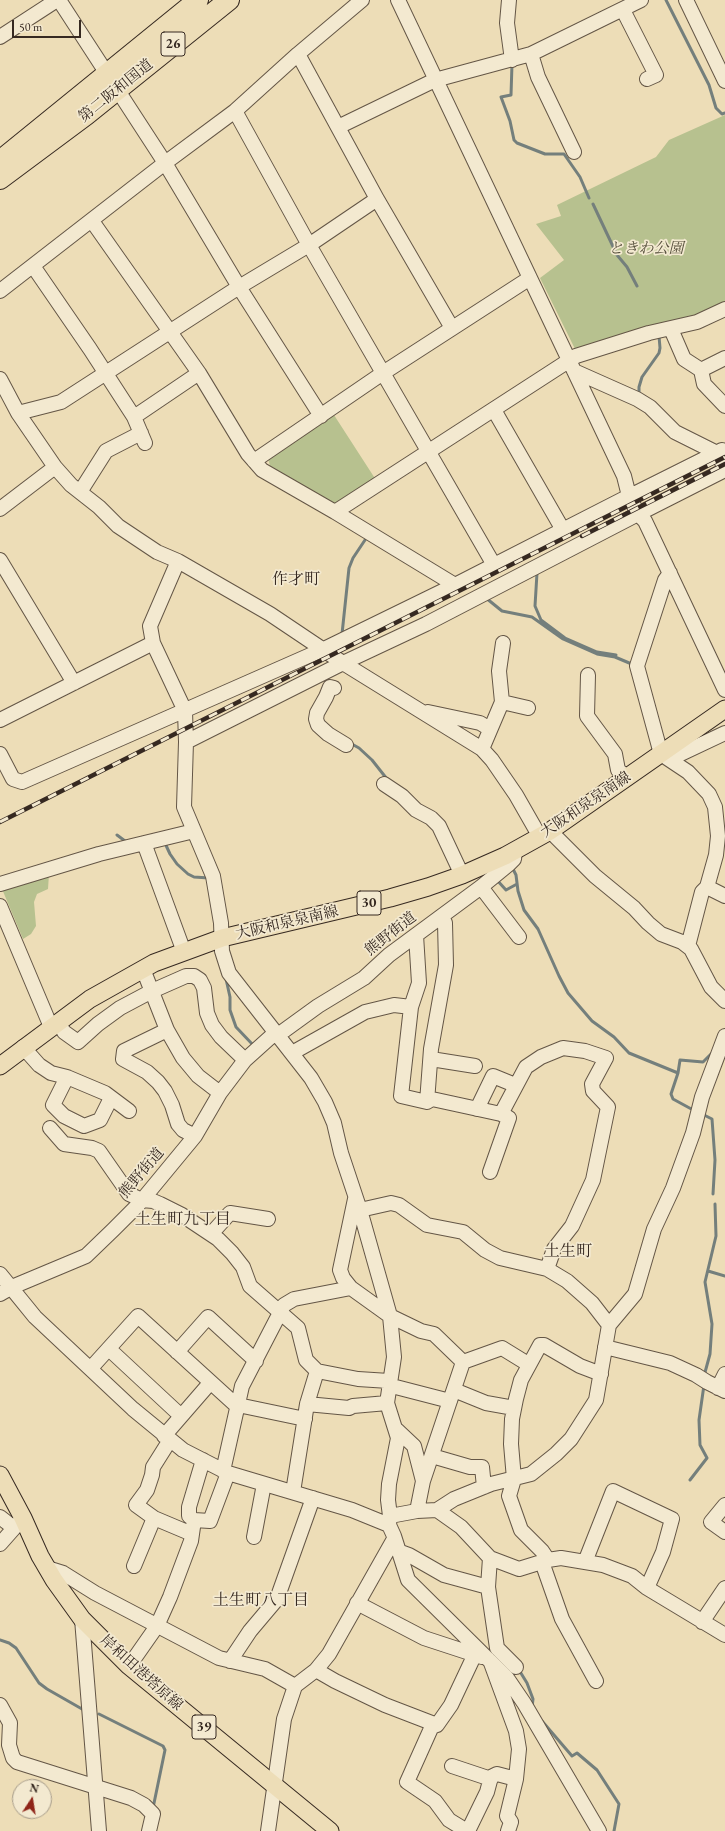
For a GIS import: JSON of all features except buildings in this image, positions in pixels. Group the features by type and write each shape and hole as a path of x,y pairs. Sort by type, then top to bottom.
{"highway":[{"name":"第二阪和国道","path":"112,81 198,0"},
{"name":"第二阪和国道","path":"0,160 15,152 112,81 229,0"},
{"name":"第二阪和国道","path":"0,179 15,152"},
{"name":"26","path":"0,188 16,176 15,152"}],"main road":[{"name":"大阪和泉泉南線","path":"0,1066 54,1025 103,992 143,969 222,938 390,898 462,875 515,851 545,834 627,778 665,757 725,709"},
{"name":"岸和田港塔原線","path":"0,1475 19,1523 47,1568 82,1619 129,1666 330,1831"}],"street":[{"path":"0,37 58,0 165,163 239,287 321,416"},
{"path":"0,291 92,222 165,163 235,111 298,54 362,0"},
{"path":"398,0 725,690"},
{"path":"509,0 507,23 512,60"},
{"path":"338,127 435,80 531,54 641,0"},
{"path":"686,0 725,81"},
{"path":"623,10 656,74 647,79"},
{"path":"298,54 377,199 452,328"},
{"path":"531,54 538,78 574,152"},
{"path":"235,111 309,245 494,565"},
{"path":"18,413 61,402 105,372 239,287 309,245 377,199"},
{"path":"92,222 199,373 254,462 262,470 335,512 455,585"},
{"path":"33,266 134,417 143,438 106,451 80,492"},
{"path":"254,462 383,373 530,278"},
{"path":"335,512 428,450 572,365 576,356 624,340 697,322 725,310"},
{"path":"671,329 684,359 701,370 704,384 725,406"},
{"path":"701,370 725,358"},
{"path":"572,365 650,407 675,432 721,451"},
{"path":"134,417 199,373"},
{"path":"0,379 18,413 55,468 118,526 158,552 178,561 270,614 324,649 341,664 482,749 492,760 545,834 634,908 661,934 682,942 688,946 711,987 725,1001"},
{"path":"494,410 563,530"},
{"path":"186,742 341,664 426,624 642,515 725,469 721,451"},
{"path":"0,754 13,779 22,782 324,649 721,451"},
{"path":"0,509 55,468"},
{"path":"0,560 74,683"},
{"path":"178,561 150,626 153,643 185,711 186,742 184,807 213,876 222,938 222,951 229,973 311,1078 325,1102 334,1123 341,1153 390,1316 394,1358 387,1403 397,1430 398,1438 388,1484 388,1500 389,1520 396,1545 408,1580 495,1656 516,1667"},
{"path":"670,573 665,580 637,666 665,757 688,772 699,782 709,794 715,807 718,836 716,854 707,887 702,892 688,946"},
{"path":"0,720 153,643"},
{"path":"482,749 502,702 499,671 503,643"},
{"path":"329,706 332,688 341,664"},
{"path":"588,675 587,716 615,754 618,770 627,778"},
{"path":"332,688 317,713 316,719 318,725 328,734 346,745"},
{"path":"502,702 528,708"},
{"path":"422,712 440,714 480,723 490,729"},
{"path":"665,757 725,733"},
{"path":"384,784 402,796 416,810 431,818 439,826 462,875"},
{"path":"0,884 65,864 194,831"},
{"path":"144,843 184,952"},
{"name":"熊野街道","path":"6,1290 86,1256 142,1200 195,1136 220,1094 245,1060 276,1034 364,978 389,955 481,887 514,859 515,851"},
{"path":"481,887 519,937"},
{"path":"707,887 725,896"},
{"path":"2,913 54,1025 78,1042 98,1024 120,1008 152,991 186,976 194,976 200,980 204,988 207,1013 212,1025 221,1037 245,1060"},
{"path":"427,1102 434,1027 446,965 445,923 442,916"},
{"path":"416,935 418,983 411,1007 401,1096 427,1102 432,1099 501,1114 509,1118 490,1172"},
{"path":"143,969 168,1030 183,1058 198,1076 220,1094"},
{"path":"292,1053 365,1012 394,1005 411,1007"},
{"path":"168,1030 124,1051 123,1058 147,1072 158,1082 165,1091 172,1105 178,1124 183,1130 195,1136"},
{"path":"0,1274 6,1290 167,1438 183,1450 226,1472 389,1520 417,1511 437,1510 454,1499 484,1487 530,1474 556,1454 571,1439 596,1400 609,1325 635,1294 654,1229 676,1181 693,1133 702,1097 725,1036"},
{"path":"24,1047 39,1065 51,1072 105,1093 130,1110"},
{"path":"501,1114 515,1085 526,1067 541,1057 563,1048 585,1051 606,1058 592,1084 593,1091 608,1107 593,1180 572,1226 554,1248 547,1269"},
{"path":"431,1060 475,1066"},
{"path":"477,1109 493,1076 515,1085"},
{"path":"67,1077 53,1105 64,1116 84,1126 100,1120 111,1098"},
{"path":"50,1128 64,1144 92,1148 98,1151 129,1194 142,1200 153,1201 160,1204 211,1234 232,1253 243,1267 250,1286 298,1328 306,1360 317,1371 389,1383 514,1408"},
{"path":"357,1204 390,1203 399,1205 427,1225 464,1232 485,1250 500,1258 547,1269 567,1281 592,1303 609,1325"},
{"path":"357,1204 340,1270 343,1278 351,1288 390,1316 421,1331 434,1334 463,1362"},
{"path":"211,1234 230,1213 268,1219"},
{"path":"210,1383 180,1415 153,1467 152,1476 147,1490 136,1505 154,1518 193,1527 210,1521 226,1472 242,1386 284,1305 294,1299 351,1288"},
{"path":"91,1368 138,1316 210,1383 238,1406 305,1419"},
{"path":"177,1352 208,1317 256,1361"},
{"path":"596,1681 562,1619 542,1551 521,1530 509,1496 514,1479 511,1444 514,1408 521,1380 528,1364 540,1345 544,1345 580,1366 601,1374"},
{"path":"605,1347 670,1363 696,1375 722,1390 725,1374"},
{"path":"109,1348 180,1415"},
{"path":"463,1362 502,1348 528,1364"},
{"path":"417,1511 423,1481 463,1362"},
{"path":"294,1492 307,1404 317,1371"},
{"path":"307,1404 349,1408 353,1406 387,1403"},
{"path":"397,1430 414,1446 423,1481"},
{"path":"432,1456 470,1467 482,1467 484,1487"},
{"path":"129,1666 157,1626 170,1597 193,1527 189,1516 189,1507 203,1460"},
{"path":"254,1537 264,1484"},
{"path":"585,1562 612,1491 672,1519 663,1552 647,1588"},
{"path":"230,1661 250,1631 277,1599 313,1498"},
{"path":"725,1505 711,1522 725,1532"},
{"path":"437,1510 461,1527 490,1558 519,1569 561,1558 602,1565 632,1576 647,1588 725,1635"},
{"path":"0,1516 19,1523 0,1544"},
{"path":"134,1566 154,1518"},
{"path":"396,1545 409,1555 444,1575 488,1586"},
{"path":"268,1831 284,1719 295,1686 316,1670 329,1654 357,1603 396,1545"},
{"path":"490,1558 488,1586 497,1648 495,1656 516,1731 519,1749 516,1779 507,1816 511,1822 508,1831"},
{"path":"47,1568 63,1573 95,1593 219,1658 265,1669 295,1686"},
{"path":"702,1622 725,1588"},
{"path":"357,1603 424,1638 443,1646 456,1648 474,1654 495,1656"},
{"path":"82,1619 94,1786 99,1831"},
{"path":"316,1670 335,1681 385,1705 437,1725 451,1705 474,1654"},
{"path":"495,1656 599,1831"},
{"path":"0,1705 10,1723 9,1745 13,1758 17,1762 131,1798 144,1805 153,1814 149,1831"},
{"path":"433,1724 407,1782 435,1801 449,1820 464,1830 487,1792 491,1777 497,1774 516,1779"},
{"path":"452,1766 491,1779"}],"green space":[{"name":"ときわ公園","path":"725,115 725,304 704,315 576,351 540,278 564,260 536,224 561,216 557,205 656,157 669,140"},
{"path":"334,415 376,480 339,505 331,504 270,467 268,457"},
{"path":"49,874 48,889 37,894 34,902 36,926 31,934 23,939 2,889"}],"waterway":[{"path":"666,0 709,85 716,108 722,114 725,113"},
{"path":"512,64 511,95 501,97 510,121 514,140 517,143 545,154 564,154 580,177 589,198"},
{"path":"593,204 617,255 627,267 637,286"},
{"path":"639,395 639,387 642,377 659,353 659,336"},
{"path":"342,634 349,568 353,558 367,537"},
{"path":"537,573 535,606 541,620 565,638 597,652 616,655"},
{"path":"486,598 502,611 532,617 563,639 597,654 615,657 634,665"},
{"path":"350,743 359,748 372,760 387,779"},
{"path":"117,835 125,841"},
{"path":"164,841 177,864 188,874 194,877 209,878"},
{"path":"513,869 516,875 518,891 524,910 538,929 568,993 592,1021 614,1037 629,1053 678,1073 671,1094 673,1099 695,1111"},
{"path":"496,879 506,890 517,884"},
{"path":"226,979 230,997 230,1010 236,1027 254,1046"},
{"path":"678,1073 680,1060 703,1062 712,1053"},
{"path":"702,1114 712,1119 715,1160 713,1194"},
{"path":"704,1376 710,1354 712,1324 705,1282 716,1236 715,1204"},
{"path":"708,1271 725,1276"},
{"path":"690,1480 707,1458 700,1445 699,1420 704,1385"},
{"path":"0,1640 9,1643 16,1648 39,1683 82,1709"},
{"path":"519,1670 527,1683 533,1699 532,1707"},
{"path":"99,1714 163,1746 165,1750 153,1808"},
{"path":"542,1721 572,1756 577,1753 597,1770 619,1804 614,1831"}],"railway":[{"path":"0,822 725,457"},
{"path":"582,536 725,464"}],"district":[{"name":"作才町","path":"296,580"},
{"name":"土生町九丁目","path":"183,1220"},
{"name":"土生町","path":"568,1252"},
{"name":"土生町八丁目","path":"261,1601"}]}
